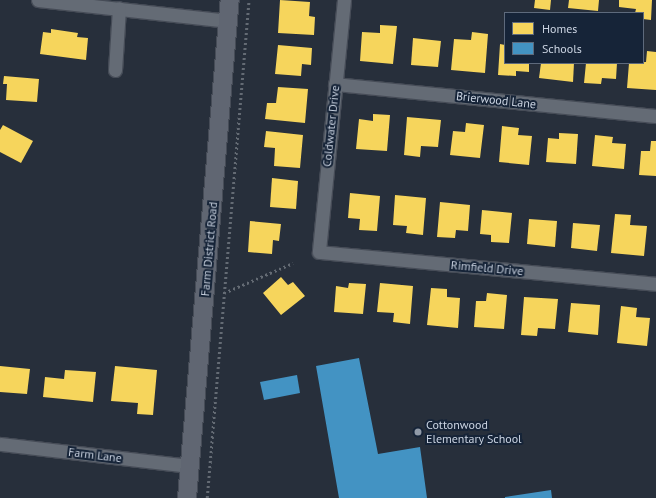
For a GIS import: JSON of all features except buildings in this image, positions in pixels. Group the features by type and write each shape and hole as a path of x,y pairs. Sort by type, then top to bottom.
{"street":[{"path":"38,0 119,8 229,22"},
{"name":"Farm District Road","path":"187,498 230,0"},
{"name":"Coldwater Drive","path":"319,252 344,0"},
{"path":"115,70 119,8"},
{"name":"Brierwood Lane","path":"335,84 656,116"},
{"name":"Rimfield Drive","path":"319,252 656,284"},
{"name":"Farm Lane","path":"0,444 190,466"}],"path":[{"path":"207,498 249,0"},
{"path":"224,294 293,263"}],"place":[{"name":"Cottonwood Elementary School","path":"418,432"}]}
